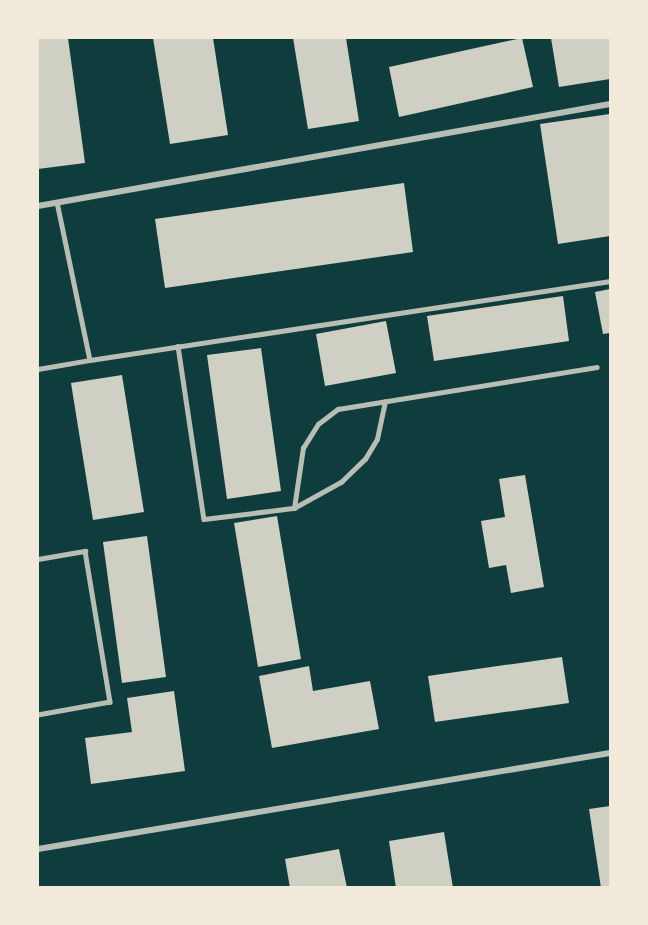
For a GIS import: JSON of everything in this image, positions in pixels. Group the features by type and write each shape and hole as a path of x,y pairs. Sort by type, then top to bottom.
{"street":[{"path":"38,206 610,104"},
{"path":"38,849 610,753"}],"lane":[{"path":"57,202 90,360"},
{"path":"38,369 610,281"},
{"path":"178,346 204,519 294,508 341,482 365,459 378,439 386,402"},
{"path":"294,508 303,447 318,424 338,409 597,367"},
{"path":"38,560 85,551 110,702 38,715"}],"building":[{"path":"38,38 68,38 85,163 38,169"},
{"path":"153,38 213,38 228,135 170,144"},
{"path":"293,38 346,38 359,121 308,129"},
{"path":"522,38 533,87 399,117 389,67"},
{"path":"551,38 610,38 610,79 559,87"},
{"path":"610,114 610,236 558,244 540,124"},
{"path":"404,183 413,252 165,288 155,219"},
{"path":"610,289 610,333 603,334 595,292"},
{"path":"563,296 569,341 434,361 427,316"},
{"path":"386,321 396,373 325,386 316,334"},
{"path":"261,348 281,491 227,499 207,355"},
{"path":"122,375 144,512 93,520 71,383"},
{"path":"525,475 544,587 511,593 506,565 489,568 481,521 505,517 499,479"},
{"path":"277,516 301,659 258,667 234,523"},
{"path":"147,536 166,677 122,683 103,542"},
{"path":"562,657 569,703 435,722 428,676"},
{"path":"309,666 313,691 370,681 379,729 272,748 259,676"},
{"path":"174,691 185,771 91,784 85,738 132,732 127,698"},
{"path":"610,806 610,888 601,888 589,809"},
{"path":"444,832 453,888 396,888 389,841"},
{"path":"339,849 347,888 290,888 285,859"}]}
